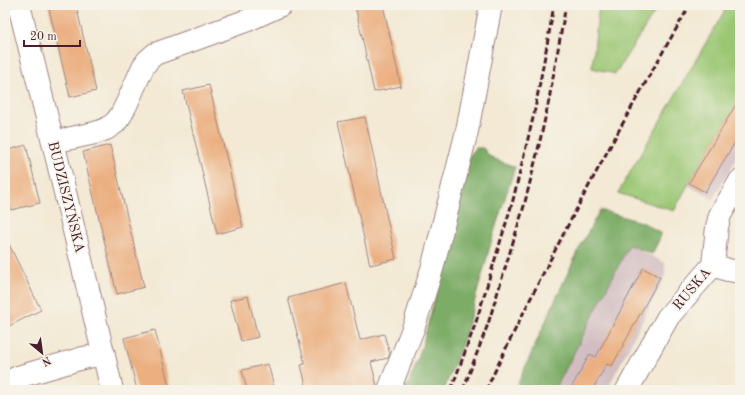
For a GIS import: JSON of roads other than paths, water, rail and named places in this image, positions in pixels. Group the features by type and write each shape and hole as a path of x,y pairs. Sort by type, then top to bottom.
{"street":[{"name":"BUDZISZYŃSKA","path":"19,5 112,390"},
{"path":"53,142 95,133 106,129 115,123 121,116 143,67 155,54 248,20 280,5"},
{"path":"389,390 414,326 432,269 467,130 491,5"},
{"name":"RUSKA","path":"627,390 668,317 713,265 717,227 726,204 740,181"},
{"path":"713,265 740,272"},
{"path":"5,388 8,382 18,377 84,358 104,354"}],"railway":[{"path":"451,390 476,322 513,200 534,114 554,5"},
{"path":"463,390 488,324 524,206 548,105 566,5"},
{"path":"486,390 584,195 636,99 690,5"}]}
